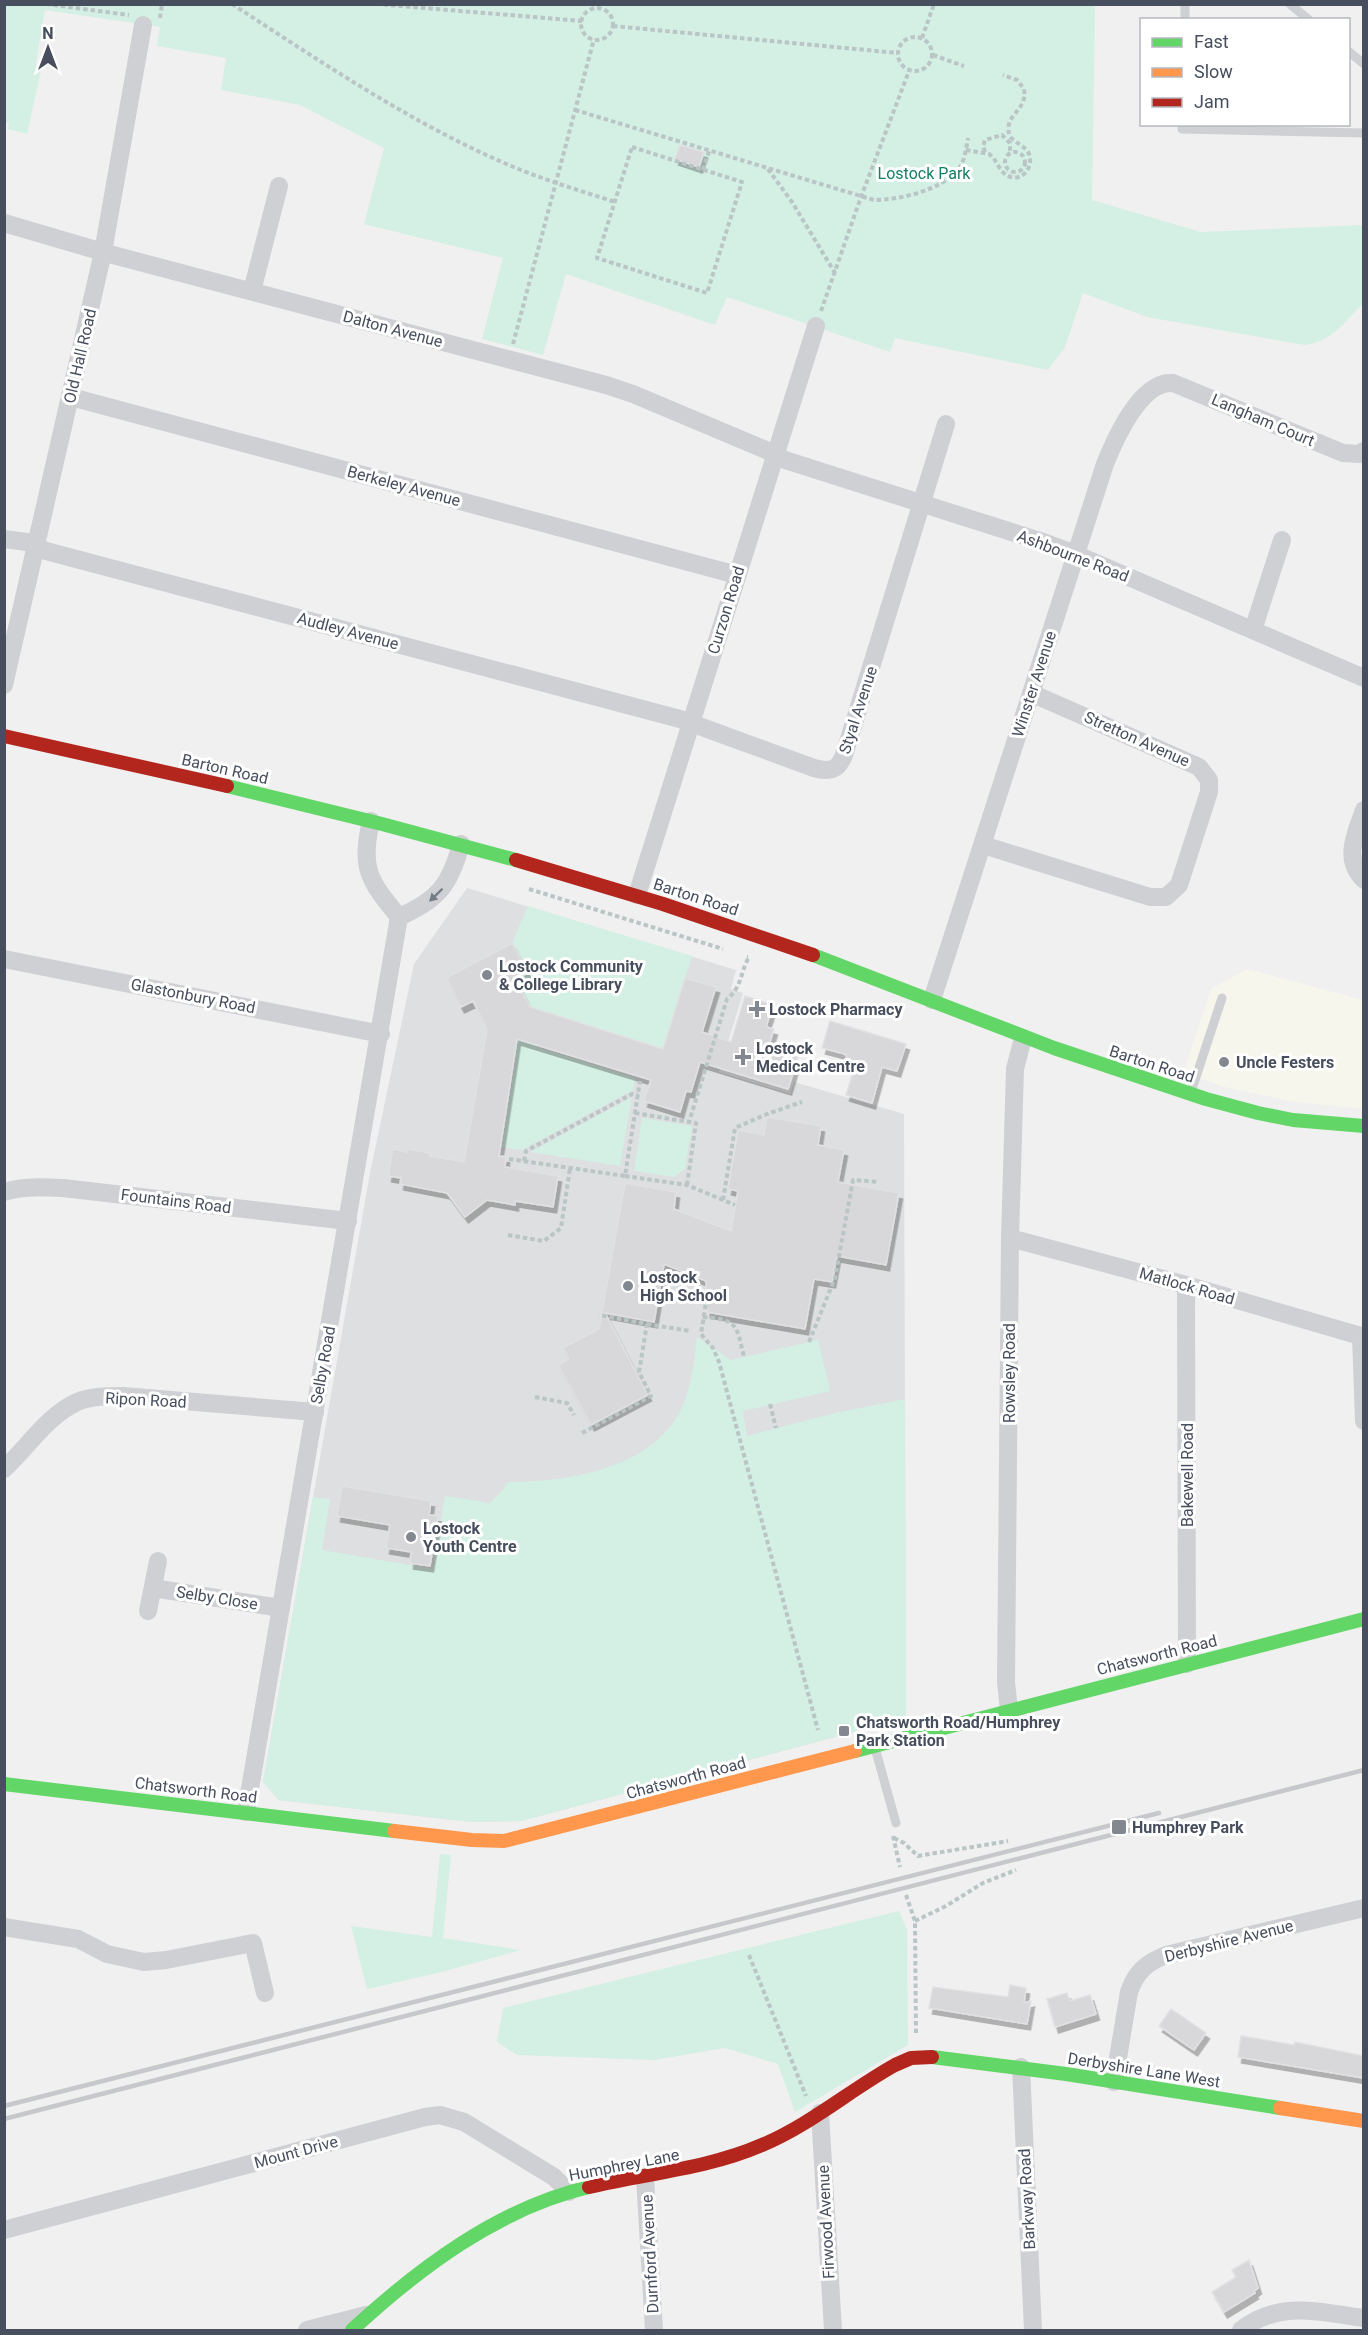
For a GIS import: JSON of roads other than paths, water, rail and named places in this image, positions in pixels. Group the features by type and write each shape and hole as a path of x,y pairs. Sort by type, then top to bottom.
{"street":[{"name":"Old Hall Road","path":"4,685 103,252 140,21"},
{"path":"252,291 279,186"},
{"name":"Dalton Avenue","path":"4,223 103,252 624,390 775,454"},
{"name":"Curzon Road","path":"637,895 816,326"},
{"name":"Langham Court","path":"1161,383 1181,385 1343,453 1359,454 1364,451"},
{"name":"Winster Avenue","path":"932,1000 1075,554 1112,447 1136,407 1147,393 1161,383"},
{"name":"Berkeley Avenue","path":"71,397 737,575"},
{"path":"922,504 946,424"},
{"name":"Ashbourne Road","path":"775,454 785,460 1075,554 1364,678"},
{"name":"Styal Avenue","path":"691,723 814,768 829,771 838,766 844,755 922,504"},
{"name":"Audley Avenue","path":"4,539 27,542 46,551 691,723"},
{"path":"1254,630 1282,540"},
{"name":"Stretton Avenue","path":"983,845 1150,897 1161,898 1172,894 1179,885 1209,792 1209,780 1199,768 1031,693"},
{"name":"Barton Road","path":"4,736 461,844 637,895 756,934 932,1000 1023,1038 1113,1070 1243,1110 1292,1120 1364,1126"},
{"path":"1364,810 1351,855 1354,868 1364,880"},
{"path":"371,821 366,851 369,871 381,894 399,917 415,910 438,894 452,874 461,844"},
{"name":"Selby Road","path":"246,1812 381,1034 399,917"},
{"name":"Glastonbury Road","path":"4,958 381,1034"},
{"name":"Rowsley Road","path":"1009,1710 1006,1682 1010,1238 1015,1069 1023,1038"},
{"name":"Fountains Road","path":"4,1192 18,1187 63,1188 348,1221"},
{"name":"Matlock Road","path":"1010,1238 1363,1336"},
{"name":"Bakewell Road","path":"1186,1286 1187,1664"},
{"path":"1363,1336 1364,1421"},
{"name":"Ripon Road","path":"4,1469 59,1412 78,1401 99,1396 315,1412"},
{"name":"Selby Close","path":"148,1611 158,1561"},
{"name":"Selby Close","path":"153,1588 281,1608"},
{"name":"Chatsworth Road","path":"4,1784 472,1840 504,1841 1364,1619"},
{"name":"Derbyshire Avenue","path":"1114,2082 1134,1979 1152,1960 1364,1908"},
{"path":"4,1928 78,1939 107,1954 144,1962 166,1960 253,1943 265,1993"},
{"name":"Derbyshire Lane West","path":"918,2057 950,2058 1022,2067 1364,2121"},
{"name":"Humphrey Lane","path":"352,2331 368,2315 424,2270 468,2241 522,2211 569,2192 729,2158 771,2141 817,2115 892,2067 918,2057"},
{"name":"Barkway Road","path":"1022,2067 1033,2331"},
{"name":"Mount Drive","path":"4,2230 440,2115 464,2122 554,2177 569,2192"},
{"name":"Firwood Avenue","path":"817,2115 833,2331"},
{"name":"Durnford Avenue","path":"645,2177 654,2331"},
{"path":"1241,2331 1268,2314 1287,2310 1364,2318"},
{"path":"307,2331 368,2315"}],"lane":[{"path":"1290,4 1307,18"},
{"path":"1350,53 1364,64"},
{"path":"1182,126 1182,129 1364,133"},
{"path":"1190,1094 1222,998"},
{"path":"875,1746 896,1823"}],"railway":[{"path":"4,2119 1364,1770"},
{"path":"4,2106 1159,1813"}],"place":[{"name":"Lostock Community & College Library","path":"487,975"},
{"name":"Lostock Pharmacy","path":"757,1009"},
{"name":"Lostock Medical Centre","path":"743,1057"},
{"name":"Uncle Festers","path":"1224,1062"},
{"name":"Lostock High School","path":"628,1286"},
{"name":"Lostock Youth Centre","path":"411,1537"},
{"name":"Chatsworth Road/Humphrey Park Station","path":"844,1731"},
{"name":"Humphrey Park","path":"1119,1827"}],"park label":[{"name":"Lostock Park","path":"924,173"}]}
